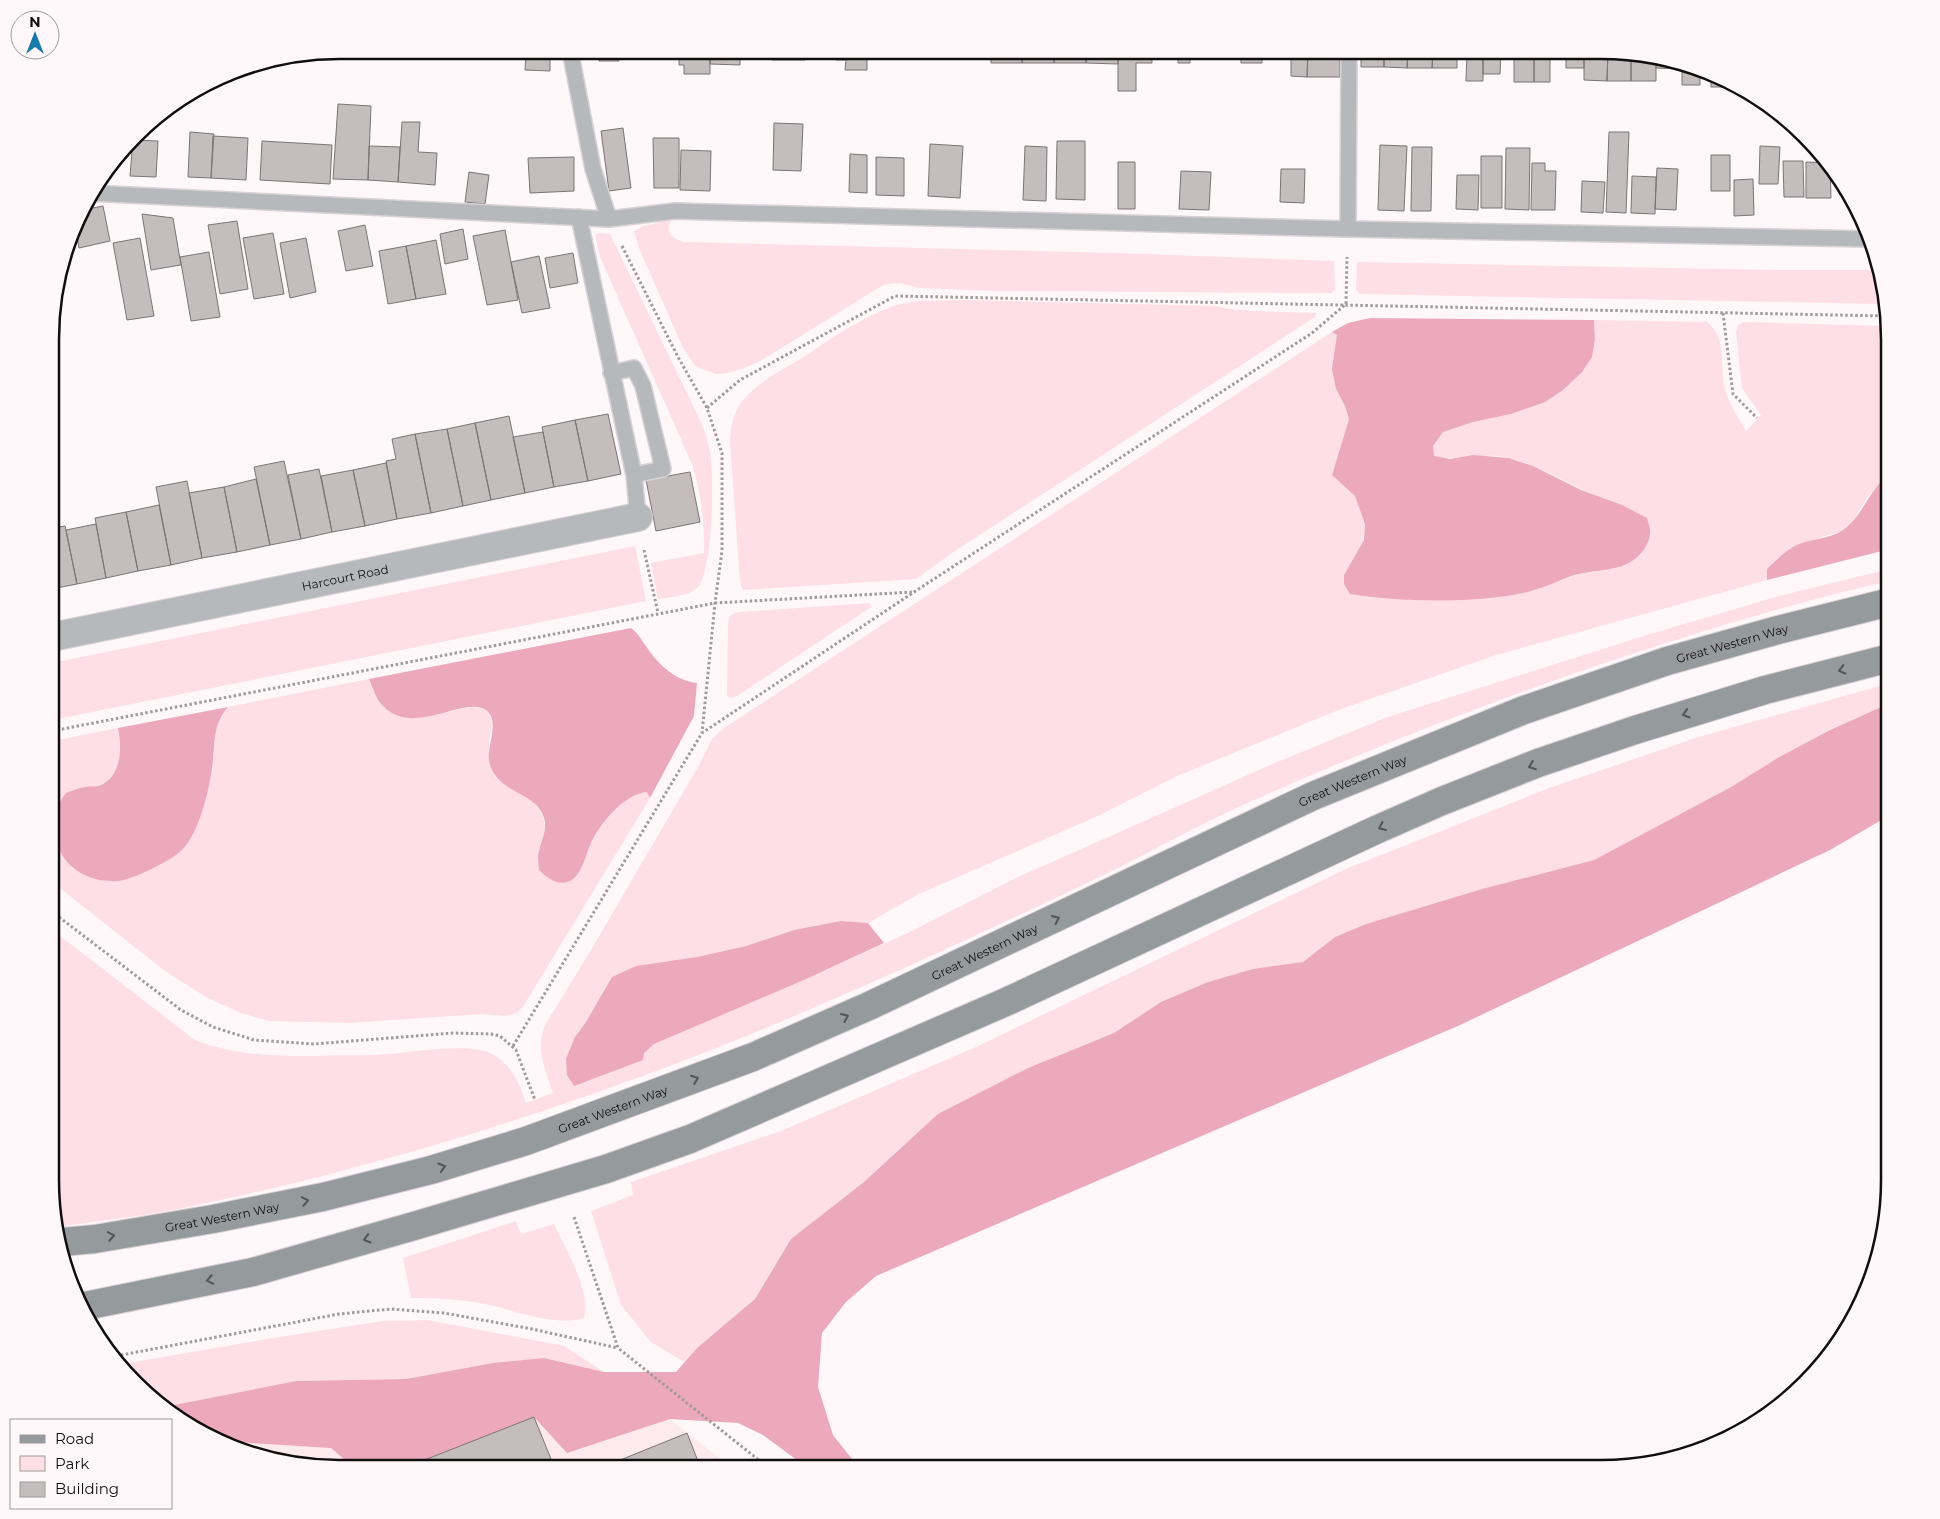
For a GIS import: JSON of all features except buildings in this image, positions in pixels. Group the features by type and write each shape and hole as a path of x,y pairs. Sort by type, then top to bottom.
{"main road":[{"name":"Great Western Way","path":"66,1242 94,1239 213,1219 324,1197 431,1170 526,1141 752,1056 824,1026 1313,796 1524,710 1667,661 1778,630 1881,604"},
{"path":"89,1305 253,1272 606,1169 690,1139 1008,1000 1442,800 1538,763 1636,730 1765,690 1881,660"}],"street":[{"name":"Harcourt Road","path":"59,636 638,517"}],"lane":[{"path":"572,59 593,169 609,219"},
{"path":"1348,229 1350,59"},
{"path":"99,193 609,219 675,211 1348,229 1862,239"},
{"path":"579,217 634,476 638,517"},
{"path":"611,373 634,368 643,386 663,469 634,476"}],"path":[{"path":"609,219 678,357 707,408 722,453 722,551 702,734"},
{"path":"513,1046 702,734 914,592 1312,333 1346,304 1348,229"},
{"path":"707,408 740,380 895,296 1880,316"},
{"path":"1723,313 1733,394 1757,418"},
{"path":"638,517 658,613"},
{"path":"59,730 715,602 914,592"},
{"path":"59,916 181,1010 214,1027 237,1036 271,1042 314,1044 453,1033 482,1033 500,1036 513,1046 520,1057 534,1100"},
{"path":"574,1217 618,1348"},
{"path":"120,1355 339,1314 391,1309 444,1312 618,1348 759,1460"}],"shaded area":[{"path":"1370,318 1594,320 1595,339 1592,357 1582,372 1563,390 1545,402 1511,414 1473,422 1443,432 1433,446 1434,456 1450,459 1473,455 1509,458 1533,466 1581,490 1622,505 1647,518 1650,530 1649,539 1644,550 1625,565 1574,575 1537,589 1511,595 1466,600 1416,600 1350,594 1344,584 1344,575 1364,540 1365,524 1355,496 1332,475 1349,419 1336,389 1332,369 1337,335 1332,332 1348,323"},
{"path":"1881,481 1881,551 1767,580 1767,569 1787,551 1802,543 1834,535 1843,530 1856,517"},
{"path":"631,628 657,661 675,676 697,683 694,716 650,798 647,792 638,794 613,811 599,828 579,872 573,879 564,883 551,879 539,870 538,853 545,826 541,812 535,804 508,787 493,772 489,754 493,722 488,712 479,707 468,707 425,717 410,718 396,715 380,703 369,679"},
{"path":"228,707 219,721 215,736 210,779 201,816 184,848 156,867 139,875 123,880 104,881 82,874 72,867 59,849 59,804 66,793 82,787 101,785 113,775 117,768 120,752 118,728"},
{"path":"1881,707 1881,820 1830,850 1460,1025 876,1276 846,1302 822,1333 818,1387 833,1435 853,1460 797,1460 763,1435 738,1423 670,1419 567,1453 534,1417 424,1460 345,1460 331,1448 242,1442 199,1423 173,1405 296,1381 406,1379 493,1363 544,1358 604,1372 676,1372 697,1348 755,1299 791,1239 864,1182 938,1114 1028,1068 1114,1033 1161,1002 1208,982 1253,969 1303,962 1335,937 1366,924 1482,889 1594,860 1731,787 1781,756 1830,730"},
{"path":"841,921 868,923 884,943 804,980 654,1044 644,1053 643,1060 574,1086 567,1075 566,1059 575,1037 612,977 636,966 697,957 746,946 794,930"},
{"path":"623,1382 722,1460 321,1460 267,1451 232,1439 211,1429"}],"green space":[{"path":"671,221 669,233 684,242 1117,253 1334,261 1335,290 1331,293 998,291 919,288 901,283 885,284 762,360 742,369 716,374 696,367 683,348 639,248 634,231 644,226"},
{"path":"595,234 610,234 699,418 709,447 712,497 707,561 698,587 680,596 658,599 651,563 704,553 703,519 698,486 692,464 600,257"},
{"path":"1357,262 1873,270 1879,304 1360,294 1356,290"},
{"path":"962,300 1217,306 1249,311 1316,313 1315,317 952,553 916,579 743,590 739,568 730,441 731,428 739,406 752,391 771,377 868,317 894,306 910,302"},
{"path":"1594,320 1707,322 1718,336 1722,351 1724,385 1733,409 1746,431 1761,415 1742,388 1736,332 1738,325 1744,322 1881,326 1881,482 1868,496 1855,518 1842,531 1822,537 1767,569 1767,580 1496,655 1341,709 1177,776 1100,815 919,894 868,923 841,921 794,930 746,946 697,957 636,966 612,977 575,1037 644,1053 654,1044 908,933 1018,877 1270,765 1385,718 1647,635 1779,596 1881,571 1881,583 1771,611 1644,650 1530,689 1418,731 1234,809 1070,891 858,988 773,1025 627,1082 478,1132 327,1175 174,1210 63,1226 59,1198 59,935 195,1040 241,1052 286,1056 375,1055 452,1048 481,1050 499,1058 510,1069 518,1082 526,1103 553,1093 544,1067 541,1051 542,1034 545,1025 698,767 712,739 724,728 1332,332 1337,335 1336,389 1349,419 1332,475 1355,496 1364,519 1363,541 1344,584 1350,594 1370,597 1440,600 1531,591 1575,575 1620,567 1601,498 1534,466 1510,458 1501,456 1434,457 1432,446 1443,432 1473,422 1511,414 1545,402 1595,339"},
{"path":"635,546 646,601 59,719 59,662"},
{"path":"870,603 871,607 737,696 730,698 727,696 728,625 732,615 740,612"},
{"path":"369,679 380,703 396,715 411,718 426,717 469,708 480,708 488,713 492,720 489,751 495,777 528,799 542,813 544,823 543,836 538,852 591,843 596,831 604,820 627,799 647,792 650,798 524,1005 517,1013 506,1016 481,1014 350,1023 269,1021 241,1013 206,997 165,971 59,887 59,740 118,728 120,751 114,773 100,785 82,788 71,868 84,875 105,881 119,881 159,865 199,820 213,768 219,717 228,707"},
{"path":"1881,686 1881,707 1829,730 1781,756 1731,787 1594,860 1482,889 1366,924 1335,937 1303,962 1253,969 1208,982 1161,1002 1114,1033 1028,1068 864,1182 791,1239 755,1299 697,1348 684,1362 651,1342 621,1305 591,1211 633,1195 631,1182 781,1131 976,1047 1346,869 1549,788 1699,737"},
{"path":"516,1221 521,1234 554,1224 581,1283 584,1295 584,1318 572,1320 547,1319 476,1302 411,1298 403,1258"},
{"path":"427,1320 564,1346 604,1372 544,1358 493,1363 406,1379 296,1381 173,1405 154,1391 127,1363 267,1339 383,1321"}]}
